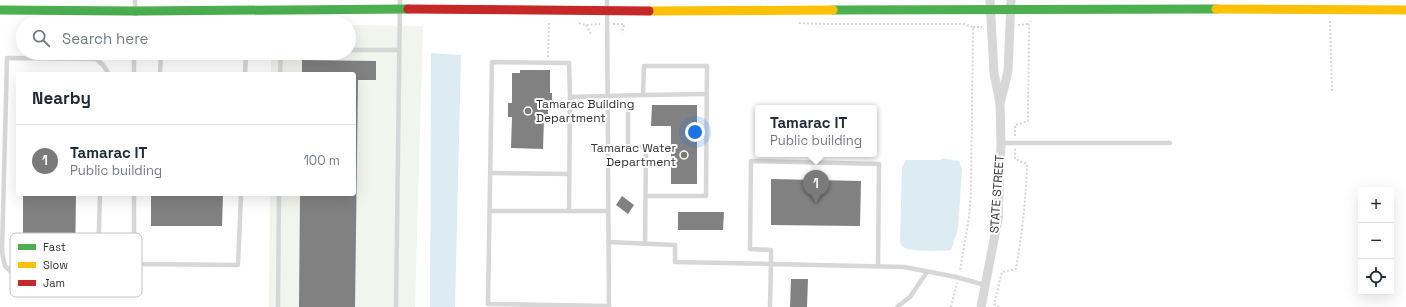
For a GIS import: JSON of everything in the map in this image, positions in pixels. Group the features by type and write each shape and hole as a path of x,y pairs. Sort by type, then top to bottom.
{"main road":[{"path":"0,10 135,11 400,5 607,10 1406,10"}],"street":[{"name":"STATE STREET","path":"981,307 998,219 1001,143 1000,103 994,73 990,0"},
{"name":"STATE STREET","path":"1000,103 1008,71 1011,0"}],"lane":[{"path":"135,0 135,16"},
{"path":"569,211 569,63 492,62 488,304 609,307 607,211 607,0"},
{"path":"396,307 400,5"},
{"path":"356,50 399,50"},
{"path":"10,270 5,266 2,252 7,58 16,58"},
{"path":"97,60 107,72"},
{"path":"134,60 134,72"},
{"path":"160,72 161,60"},
{"path":"245,72 246,60"},
{"path":"280,72 281,60"},
{"path":"643,95 644,66 706,66 706,196 646,196"},
{"path":"570,97 707,94"},
{"path":"628,112 628,147 646,147 645,244"},
{"path":"1001,143 1170,143"},
{"path":"770,307 771,250 750,249 751,161 879,164 878,266"},
{"path":"490,173 569,174"},
{"path":"99,233 100,196"},
{"path":"134,196 134,233"},
{"path":"142,264 238,265 241,196"},
{"path":"278,307 279,196"},
{"path":"490,211 607,211"},
{"path":"608,242 675,244 675,262 904,267 958,278 985,286"},
{"path":"897,307 910,297 927,272"}],"path":[{"path":"1330,10 1332,91"},
{"path":"622,32 624,24 627,21"},
{"path":"999,307 994,304 1002,272 1016,269 1025,207 1027,164 1015,159 1015,125 1028,121 1029,24 1031,21"},
{"path":"794,22 824,24 963,24 973,27 971,190 969,217 951,307"},
{"path":"548,62 549,23 556,23"},
{"path":"572,23 586,25 624,24"},
{"path":"586,25 591,34"}],"shaded area":[{"path":"356,25 423,26 415,307 269,307 270,196 356,196 356,72 271,72 271,60 356,60"},
{"path":"431,53 461,55 455,307 430,307"},
{"path":"944,158 959,161 962,169 958,229 951,250 921,251 905,248 902,246 900,241 902,167 906,160 940,160"}],"building":[{"path":"302,60 376,61 376,80 358,80 355,307 299,307 300,196 356,196 356,72 302,72"},
{"name":"Tamarac Building Department","path":"520,70 550,70 550,93 552,93 552,105 548,105 548,118 544,118 543,149 511,148 512,117 508,117 508,103 512,103 512,73 520,73"},
{"name":"Tamarac Water Department","path":"652,105 697,105 697,184 671,184 671,126 651,126"},
{"path":"771,179 861,181 860,226 771,225"},
{"path":"23,196 76,196 75,233 23,233"},
{"path":"151,196 223,196 222,226 151,226"},
{"path":"622,196 634,205 628,214 616,205"},
{"path":"678,212 724,212 723,230 678,230"},
{"path":"791,279 808,279 807,307 790,307"}],"traffic: fast":[{"path":"0,10 135,11 408,9"},
{"path":"833,10 1216,9"}],"traffic: slow":[{"path":"1216,9 1406,10"},
{"path":"649,11 833,10"}],"traffic: jam":[{"path":"408,9 649,11"}],"place":[{"name":"Tamarac Building Department","path":"528,111"},
{"name":"Tamarac Water Department","path":"684,155"},
{"name":"Tamarac IT","path":"816,203"}]}
